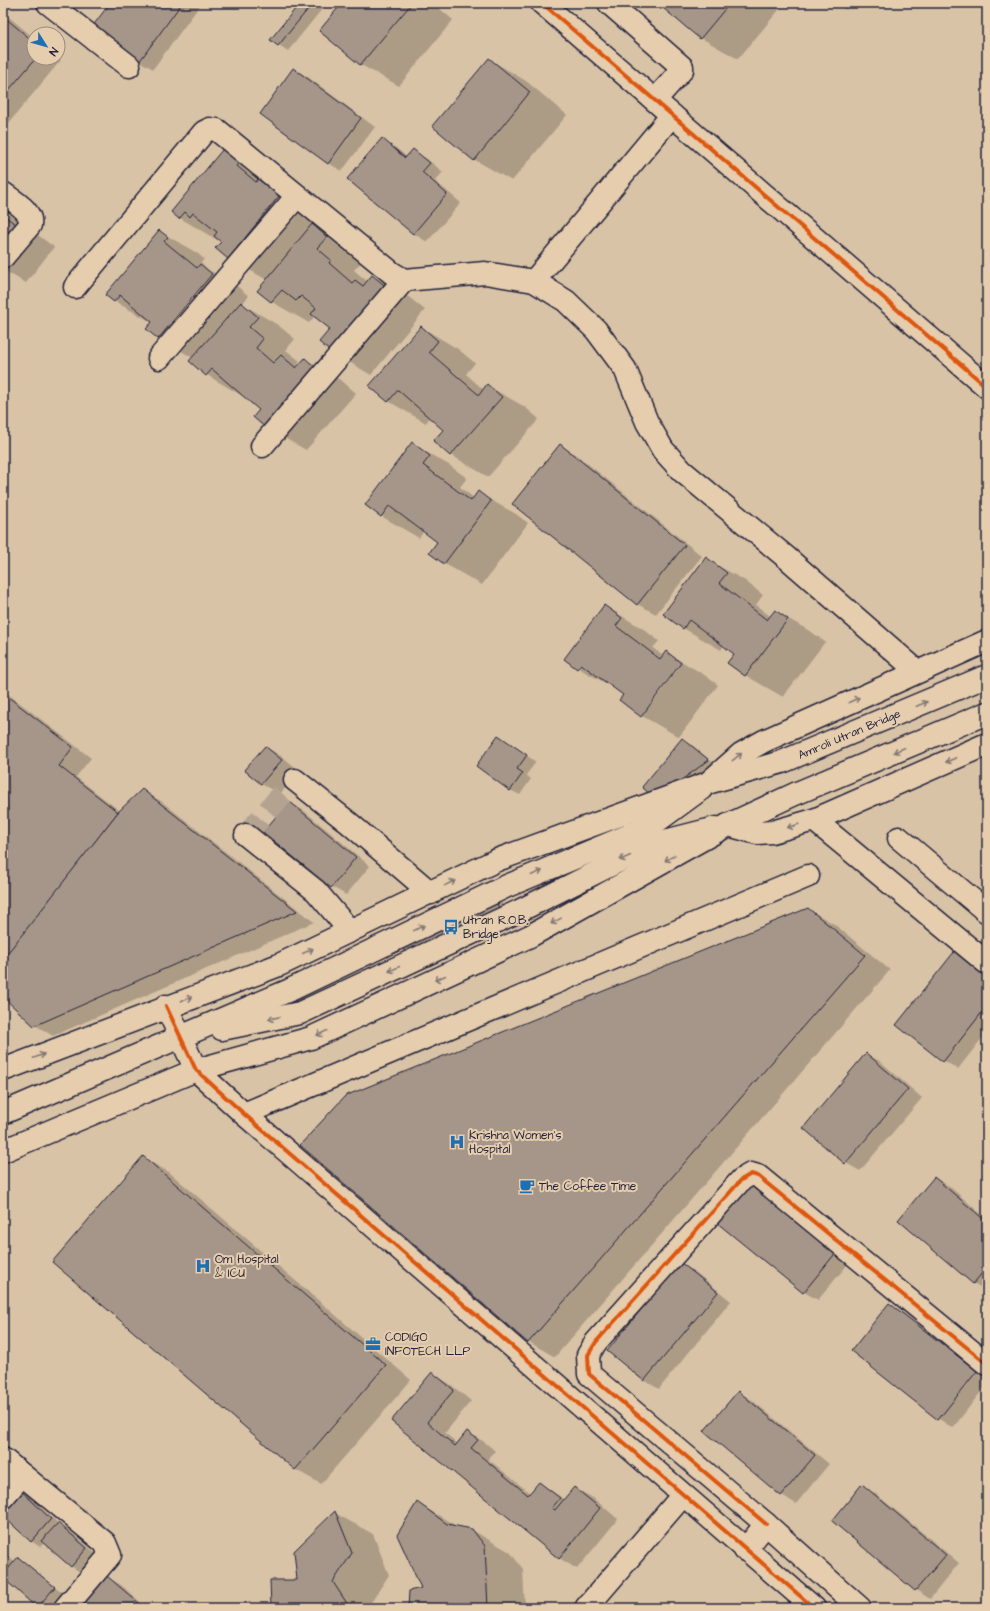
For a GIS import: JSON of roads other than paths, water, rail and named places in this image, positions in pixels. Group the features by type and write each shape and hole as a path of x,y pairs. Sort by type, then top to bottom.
{"street":[{"path":"48,3 128,66"},
{"path":"542,3 987,387"},
{"path":"609,3 682,67 682,70 655,100"},
{"path":"534,282 672,114"},
{"path":"75,287 204,132 210,129 217,130 392,273 404,280 485,273 534,282 566,301 596,330 625,369 647,422 662,450 682,471 787,558 917,671"},
{"path":"3,193 28,214 31,220 30,225 3,258"},
{"path":"159,358 297,196"},
{"path":"262,446 404,280"},
{"path":"3,1113 290,990 507,886 649,827 708,783 740,754 764,741 917,671 987,641"},
{"name":"Amroli Utran Bridge","path":"3,1070 166,1006 279,965 497,860 708,783 782,762 987,676"},
{"path":"3,1151 196,1070 311,1038 530,936 728,825 795,794 987,713"},
{"path":"180,1037 300,1013 519,911 617,862 661,842 728,825 757,833 772,832 814,820 987,744"},
{"path":"295,780 349,823 431,893"},
{"path":"814,820 987,963"},
{"path":"246,835 316,891 350,931"},
{"path":"899,838 987,912"},
{"path":"244,1114 808,876"},
{"path":"166,1006 196,1070 244,1114 745,1550 814,1608"},
{"path":"860,1608 766,1524 589,1374 588,1355 596,1342 741,1180 751,1174 758,1176 987,1364"},
{"path":"3,1459 105,1543 110,1554 65,1608"},
{"path":"3,1497 22,1475"},
{"path":"586,1608 683,1495"},
{"path":"745,1550 766,1524"}],"tunnel":[{"path":"246,835 295,780"}],"place":[{"name":"Utran R.O.B. Bridge","path":"451,927"},
{"name":"Krishna Women's Hospital","path":"457,1142"},
{"name":"The Coffee Time","path":"527,1186"},
{"name":"Om Hospital & ICU","path":"203,1266"},
{"name":"CODIGO INFOTECH LLP","path":"373,1344"}]}
